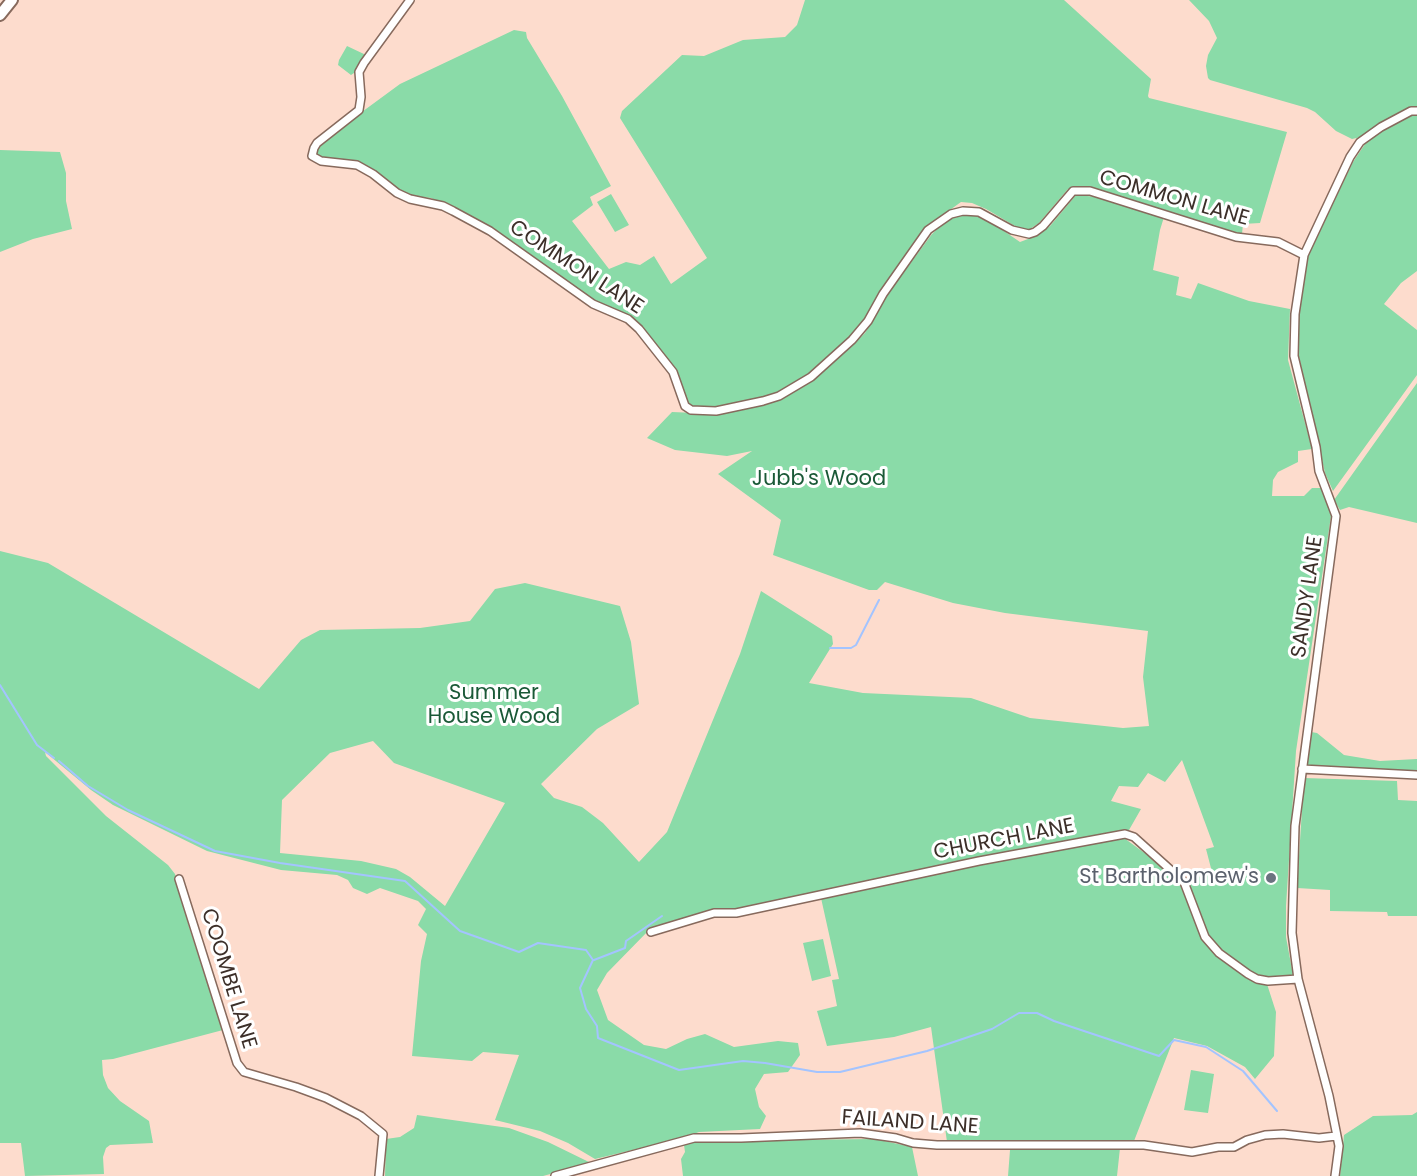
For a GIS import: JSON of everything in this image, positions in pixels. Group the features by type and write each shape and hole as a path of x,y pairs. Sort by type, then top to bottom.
{"main road":[{"path":"0,15 12,0"}],"street":[{"name":"COMMON LANE","path":"410,0 359,72 361,97 359,111 317,143 312,156 321,161 357,165 373,174 397,193 453,211 490,231 593,304 627,319 639,329 673,372 685,406 692,410 716,411 763,402 779,396 811,377 852,340 868,321 883,294 928,230 951,214 963,211 979,212 1012,230 1029,234 1043,226 1073,191 1090,191 1236,237 1278,242 1304,255"},
{"name":"SANDY LANE","path":"1335,1176 1339,1146 1329,1096 1298,979 1292,933 1295,826 1336,516 1319,471 1316,447 1294,356 1295,314 1304,255 1350,157 1360,142 1381,127 1411,111 1417,111"},
{"path":"1302,769 1417,775"},
{"name":"CHURCH LANE","path":"651,932 714,913 744,912 958,866 1125,834 1134,837 1184,882 1205,936 1219,953 1257,978 1268,981 1298,979"},
{"name":"COOMBE LANE","path":"179,879 237,1063 244,1072 326,1098 361,1116 383,1134 379,1176"},
{"name":"FAILAND LANE","path":"555,1176 694,1138 860,1133 937,1145 1144,1145 1192,1152 1218,1147 1234,1147 1247,1140 1265,1135 1283,1134 1319,1138 1336,1136"}],"green space":[{"path":"805,0 1064,0 1151,79 1149,98 1287,132 1260,223 1243,224 1242,234 1232,232 1092,188 1068,189 1039,223 1030,229 1020,229 986,209 972,203 961,202 929,225 914,242 880,292 865,320 848,339 809,374 767,397 717,408 698,407 687,404 678,374 669,360 631,317 587,298 469,216 431,198 410,196 395,189 373,170 359,163 317,156 318,146 400,84 514,30 526,32 527,38 562,96 611,186 590,197 593,205 572,221 609,269 626,262 640,265 654,256 671,284 707,258 620,118 622,111 682,55 704,56 743,40 785,37 797,25"},
{"path":"1189,0 1417,0 1417,107 1400,112 1361,137 1352,139 1336,131 1315,112 1307,108 1210,80 1206,66 1208,55 1217,38 1209,21"},
{"path":"347,46 366,55 357,71 351,75 338,65"},
{"path":"1417,115 1417,271 1401,283 1384,304 1417,330 1417,375 1333,491 1325,473 1298,352 1298,314 1308,255 1353,162 1365,144 1383,130 1408,116"},
{"path":"0,150 60,152 66,173 66,201 72,229 33,239 0,252"},
{"path":"611,194 629,225 615,232 597,202"},
{"path":"1076,195 1098,197 1164,217 1153,270 1179,277 1176,295 1191,299 1198,283 1249,301 1290,309 1288,360 1312,449 1298,451 1298,462 1278,472 1273,480 1272,496 1304,496 1312,488 1322,488 1331,516 1296,751 1286,906 1286,937 1293,975 1269,978 1257,975 1242,967 1220,948 1205,930 1188,881 1212,872 1206,849 1214,847 1182,760 1165,782 1148,773 1138,787 1119,786 1111,801 1141,809 1129,830 920,870 650,929 607,973 597,990 608,1020 644,1045 666,1049 705,1034 734,1047 778,1041 798,1043 800,1055 788,1072 764,1074 755,1089 759,1107 766,1116 760,1129 699,1132 595,1159 568,1143 540,1131 495,1120 519,1055 483,1052 472,1061 412,1056 421,961 427,934 418,925 426,909 418,901 380,888 367,894 353,888 348,880 337,875 281,870 207,851 113,805 45,752 46,756 106,816 168,865 175,874 189,927 223,1030 102,1060 103,1075 108,1088 120,1101 149,1121 153,1143 110,1145 106,1148 103,1157 104,1174 25,1176 21,1143 0,1143 0,551 48,563 259,689 301,640 320,630 420,628 470,621 495,589 525,583 620,606 631,642 639,704 597,729 541,784 554,798 582,807 603,823 639,862 667,832 740,654 761,591 832,636 833,644 809,683 863,693 971,698 1030,718 1123,728 1149,726 1143,677 1148,631 1005,613 953,603 885,582 877,590 869,590 773,555 781,520 718,474 752,451 727,456 675,450 647,438 672,412 719,414 752,408 777,400 803,387 865,333 890,291 932,234 943,223 971,214 988,220 1020,242 1036,236 1050,226","holes":["373,741 394,763 505,803 445,906 410,877 396,869 361,861 280,853 282,800 330,753"]},
{"path":"1417,383 1417,523 1349,507 1340,510 1334,500"},
{"path":"1311,732 1317,733 1344,755 1380,761 1417,759 1417,772 1306,765"},
{"path":"1304,778 1397,781 1398,800 1417,801 1417,916 1388,916 1387,912 1330,911 1330,890 1297,888"},
{"path":"1124,838 1161,865 1182,885 1203,937 1256,981 1267,984 1276,1012 1274,1056 1255,1079 1245,1067 1207,1046 1174,1038 1134,1141 947,1142 931,1027 894,1037 827,1046 817,1011 837,1006 832,980 839,979 821,898 964,867"},
{"path":"823,939 831,976 812,981 803,943"},
{"path":"1191,1070 1214,1074 1208,1113 1184,1110"},
{"path":"1417,1112 1417,1176 1340,1176 1344,1135 1373,1116 1412,1115"},
{"path":"417,1115 509,1128 548,1142 591,1163 543,1176 385,1176 386,1139 400,1137 414,1128"},
{"path":"875,1139 912,1147 918,1176 683,1176 681,1159 685,1152 684,1145 699,1141"},
{"path":"1120,1148 1117,1176 1008,1176 1010,1150"}],"waterway":[{"path":"830,648 851,648 856,645 879,600"},
{"path":"0,685 37,745 54,758"},
{"path":"59,761 88,786 128,810 215,851 405,881 460,931 519,952 538,943 586,950 593,960 580,988 586,1009 597,1026 598,1038 679,1070 743,1061 817,1072 840,1072 927,1051 992,1029 1019,1013 1037,1013 1054,1021 1159,1056 1174,1040 1206,1047 1243,1071 1277,1111"},
{"path":"594,960 625,948 626,941 662,916"}],"place":[{"name":"St Bartholomew's","path":"1271,878"}],"park label":[{"name":"Jubb's Wood","path":"819,480"},
{"name":"Summer House Wood","path":"494,706"}]}
